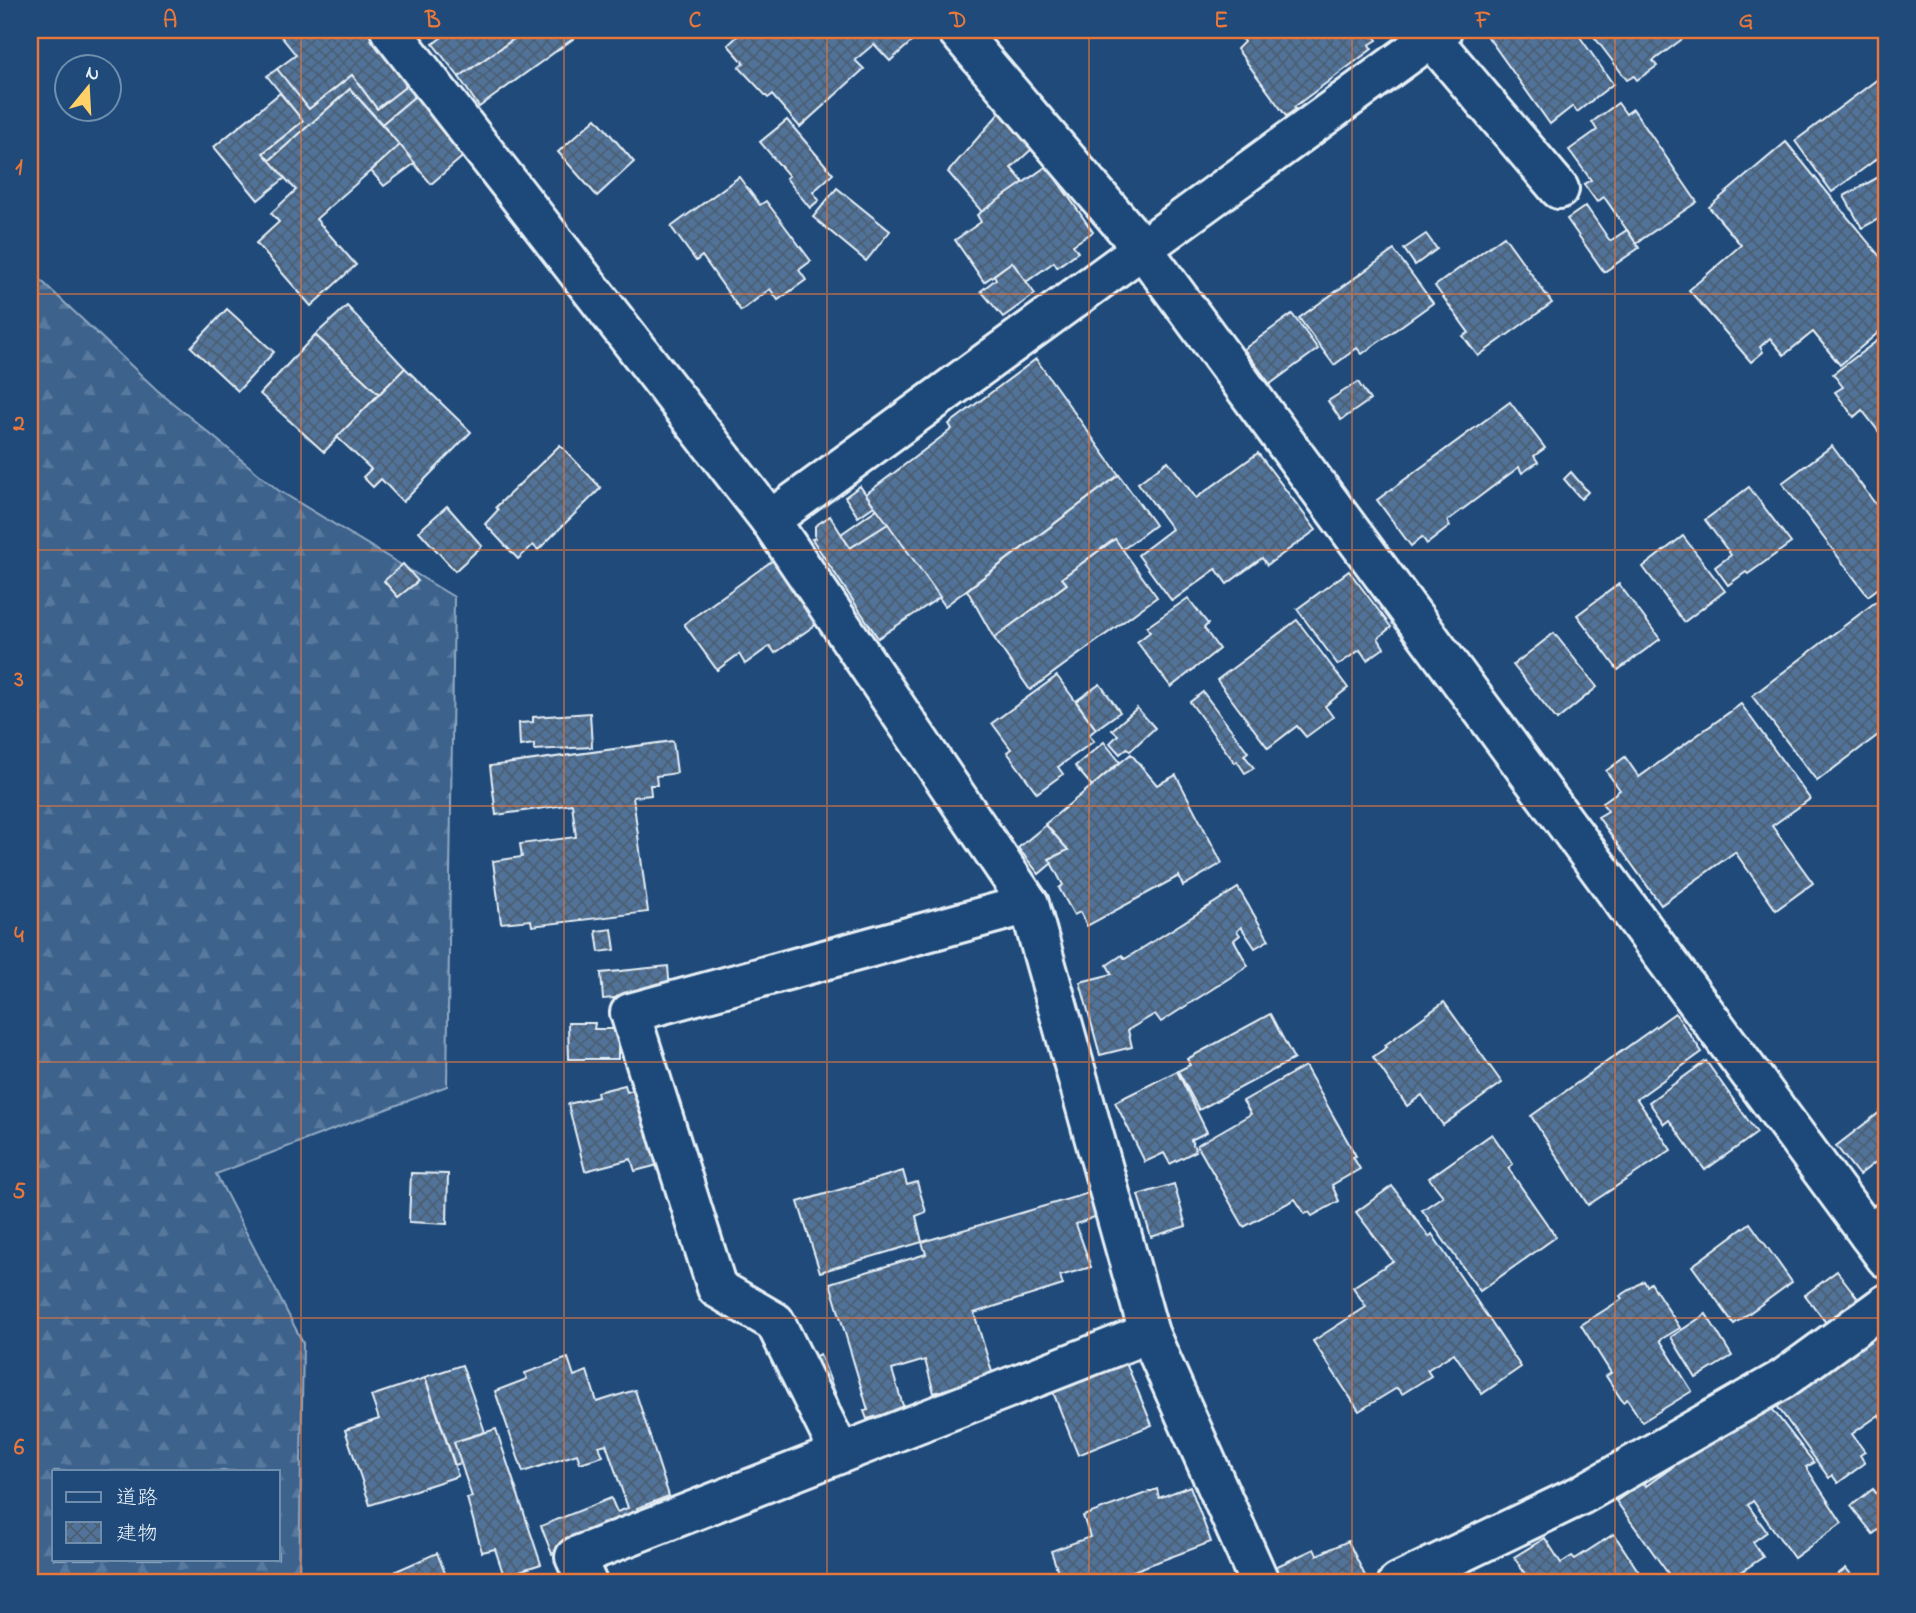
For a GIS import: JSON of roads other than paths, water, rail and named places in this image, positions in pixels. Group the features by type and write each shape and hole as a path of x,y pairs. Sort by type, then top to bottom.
{"street":[{"path":"390,30 770,520 1029,904 1149,1333 1260,1583"},
{"path":"957,30 1142,248 1880,1239"},
{"path":"770,520 1430,33 1559,189"},
{"path":"840,1453 775,1322 718,1288 630,1013 1029,904"},
{"path":"1398,1583 1581,1495 1783,1379 1886,1304"},
{"path":"587,1583 575,1557 1149,1333"}]}
